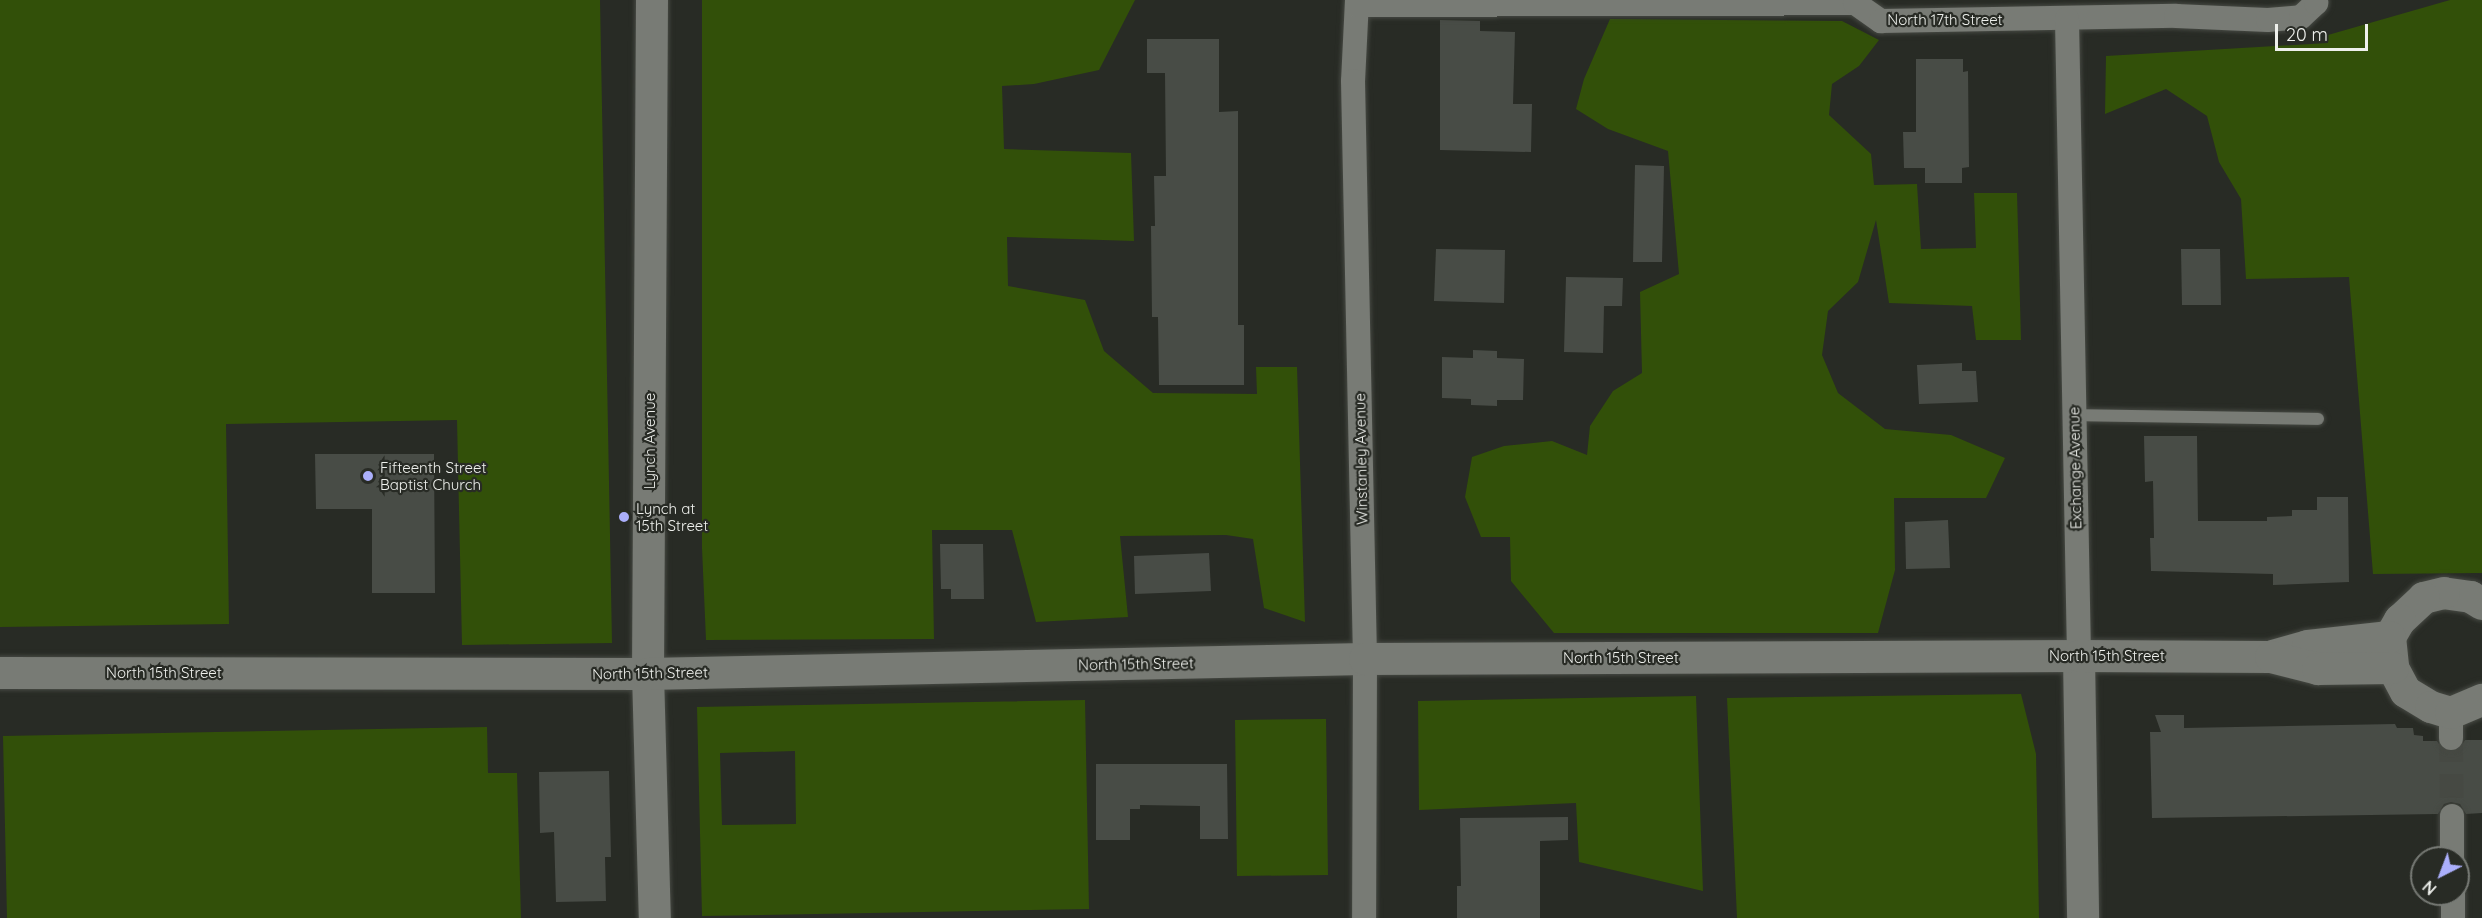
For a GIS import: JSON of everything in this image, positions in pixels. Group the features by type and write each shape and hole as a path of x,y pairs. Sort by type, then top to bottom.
{"street":[{"name":"Lynch Avenue","path":"652,0 648,674 655,918"},
{"name":"North 17th Street","path":"1357,3 1855,2 1881,21 2176,16 2268,20 2301,17 2316,1"},
{"name":"Winstanley Avenue","path":"1357,3 1353,81 1365,659 1364,918"},
{"name":"Exchange Avenue","path":"2067,19 2083,918"},
{"path":"2482,604 2471,597 2444,593 2424,598 2400,620 2390,637 2393,668 2406,692 2431,707 2451,725 2482,700"},
{"name":"North 15th Street","path":"2271,657 2308,646 2390,637"},
{"name":"North 15th Street","path":"0,673 648,674 1365,659 2079,656 2271,657 2318,669 2393,668"},
{"path":"2452,816 2452,846"}],"lane":[{"path":"2074,415 2318,419"}],"green space":[{"path":"0,0 600,0 612,643 462,645 457,420 226,424 229,624 0,627"},
{"path":"702,0 1135,0 1099,70 1034,84 1002,86 1004,149 1131,153 1134,241 1007,237 1008,286 1085,300 1104,351 1153,393 1257,394 1256,367 1297,367 1305,622 1264,608 1253,539 1226,535 1120,536 1128,617 1036,622 1012,530 932,530 934,639 706,640 702,548"},
{"path":"2450,0 2482,0 2482,573 2373,574 2349,277 2246,279 2241,199 2219,162 2207,116 2166,89 2105,114 2106,56 2328,43 2328,35"},
{"path":"1610,19 1842,21 1879,40 1859,66 1832,84 1829,115 1871,154 1874,185 1917,184 1921,249 1976,248 1974,193 2017,193 2021,340 1976,340 1972,306 1889,303 1876,220 1858,282 1828,311 1822,355 1838,393 1885,429 1951,435 2005,458 1986,498 1894,498 1895,570 1878,633 1554,633 1511,581 1510,537 1481,537 1465,497 1472,457 1504,446 1552,441 1587,455 1590,426 1613,391 1642,373 1640,292 1679,274 1668,151 1608,129 1576,109 1584,79"},
{"path":"2021,694 2036,754 2039,918 1737,918 1727,698"},
{"path":"1696,696 1703,891 1579,862 1576,803 1419,810 1418,701"},
{"path":"1085,700 1089,909 702,916 697,707","holes":["795,751 796,824 722,825 720,753"]},
{"path":"1326,719 1328,875 1237,876 1235,720"},
{"path":"487,727 488,773 517,773 521,918 7,918 3,736"}],"building":[{"path":"1440,20 1480,21 1480,31 1515,32 1513,104 1532,104 1531,152 1440,150"},
{"path":"1147,39 1219,39 1219,112 1238,111 1238,325 1244,325 1244,385 1159,385 1158,317 1152,317 1151,226 1155,226 1154,176 1166,176 1165,73 1147,73"},
{"path":"1916,59 1963,59 1963,72 1968,71 1969,167 1962,168 1962,183 1925,183 1925,168 1904,168 1903,132 1916,132"},
{"path":"1635,165 1664,166 1662,262 1633,262"},
{"path":"1436,249 1505,250 1504,303 1434,301"},
{"path":"2181,249 2220,249 2221,305 2182,305"},
{"path":"1566,277 1623,278 1622,306 1604,306 1603,353 1564,352"},
{"path":"1473,350 1497,351 1497,358 1524,359 1523,400 1497,400 1497,406 1471,405 1471,399 1442,398 1442,357 1473,358"},
{"path":"1962,363 1962,371 1976,371 1978,402 1919,404 1917,365"},
{"path":"2144,436 2197,436 2198,521 2267,521 2267,517 2292,516 2292,510 2317,510 2317,497 2348,497 2349,582 2273,585 2273,574 2151,571 2150,538 2154,538 2153,481 2145,482"},
{"path":"315,454 434,454 435,593 372,593 372,509 316,509"},
{"path":"1948,520 1950,568 1906,569 1905,522"},
{"path":"940,544 983,544 984,599 951,599 951,589 941,589"},
{"path":"1209,553 1211,591 1135,594 1134,556"},
{"path":"2155,715 2184,715 2184,728 2395,724 2397,728 2413,728 2414,735 2423,736 2423,741 2437,741 2443,750 2450,752 2459,750 2465,740 2482,740 2482,813 2466,814 2460,804 2451,802 2444,804 2438,814 2152,818 2150,732 2161,732"},
{"path":"1096,764 1227,764 1228,839 1200,839 1200,806 1140,805 1140,809 1130,809 1130,840 1096,840"},
{"path":"609,771 611,857 605,857 606,901 556,902 554,832 540,833 539,772"},
{"path":"1568,817 1568,840 1540,841 1540,918 1457,918 1457,886 1461,886 1460,818"}],"tunnel":[{"path":"2451,738 2452,816"}],"place":[{"name":"Fifteenth Street Baptist Church","path":"368,476"},
{"name":"Lynch at 15th Street","path":"624,517"}]}
